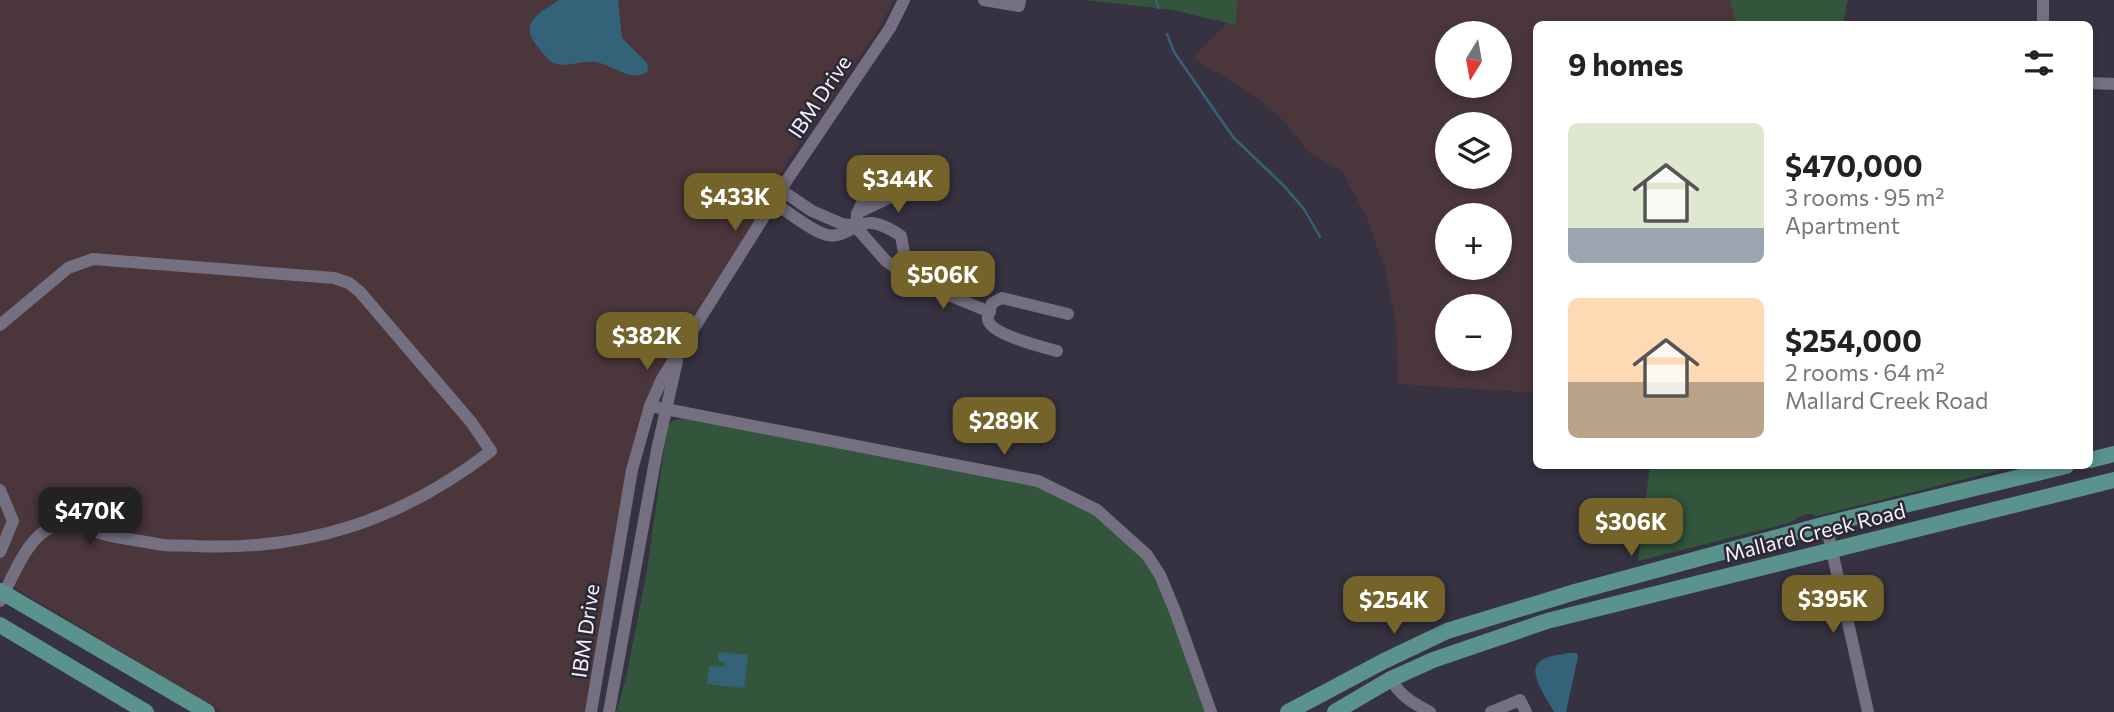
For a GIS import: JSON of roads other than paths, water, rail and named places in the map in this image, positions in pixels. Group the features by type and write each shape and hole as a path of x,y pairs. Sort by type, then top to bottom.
{"main road":[{"path":"2093,459 2114,454"},
{"name":"Mallard Creek Road","path":"1288,712 1447,631 1575,592 2042,469"},
{"name":"Mallard Creek Road","path":"1335,712 1391,679 1476,644 1547,621 2114,480"},
{"path":"1,595 206,712"},
{"path":"0,625 146,712"}],"street":[{"name":"IBM Drive","path":"592,712 632,470 650,406 662,379 678,358 781,190 877,48 904,0"},
{"path":"984,0 1019,6 1020,0"},
{"path":"2043,0 2043,21"},
{"path":"2093,83 2114,84"},
{"path":"774,203 827,235 838,235 856,220 866,195 885,192 907,179"},
{"path":"781,190 812,211 842,224 856,220 884,226 901,236 906,264 912,278"},
{"path":"856,220 886,261 935,291 990,312"},
{"path":"0,325 68,268 93,258 334,278 349,283 360,292 478,431 491,451 459,475 418,499 345,529 314,537 232,547 176,547 110,536 71,524 54,526 32,541 1,595"},
{"path":"1057,351 998,331 989,324 987,316 995,300 1009,298 1068,314"},
{"name":"IBM Drive","path":"609,712 634,572 678,358"},
{"path":"650,406 1017,476 1047,485 1097,510 1147,555 1160,575 1211,712"},
{"path":"0,490 13,521 0,552"},
{"path":"1826,524 1868,712"},
{"path":"1391,679 1406,699 1430,712"},
{"path":"1491,712 1520,701 1526,712"}],"water":[{"path":"559,0 618,0 622,38 646,62 647,72 641,75 628,74 595,62 562,65 551,62 534,41 530,27 538,14"},
{"path":"719,652 748,655 744,688 707,684 709,666 724,667 725,662 718,661"},
{"path":"1577,653 1578,657 1566,712 1554,712 1537,679 1536,666 1546,658"}],"waterway":[{"path":"1156,0 1158,8"},
{"path":"1167,34 1174,52 1233,137 1284,186 1304,209 1320,237"}]}
